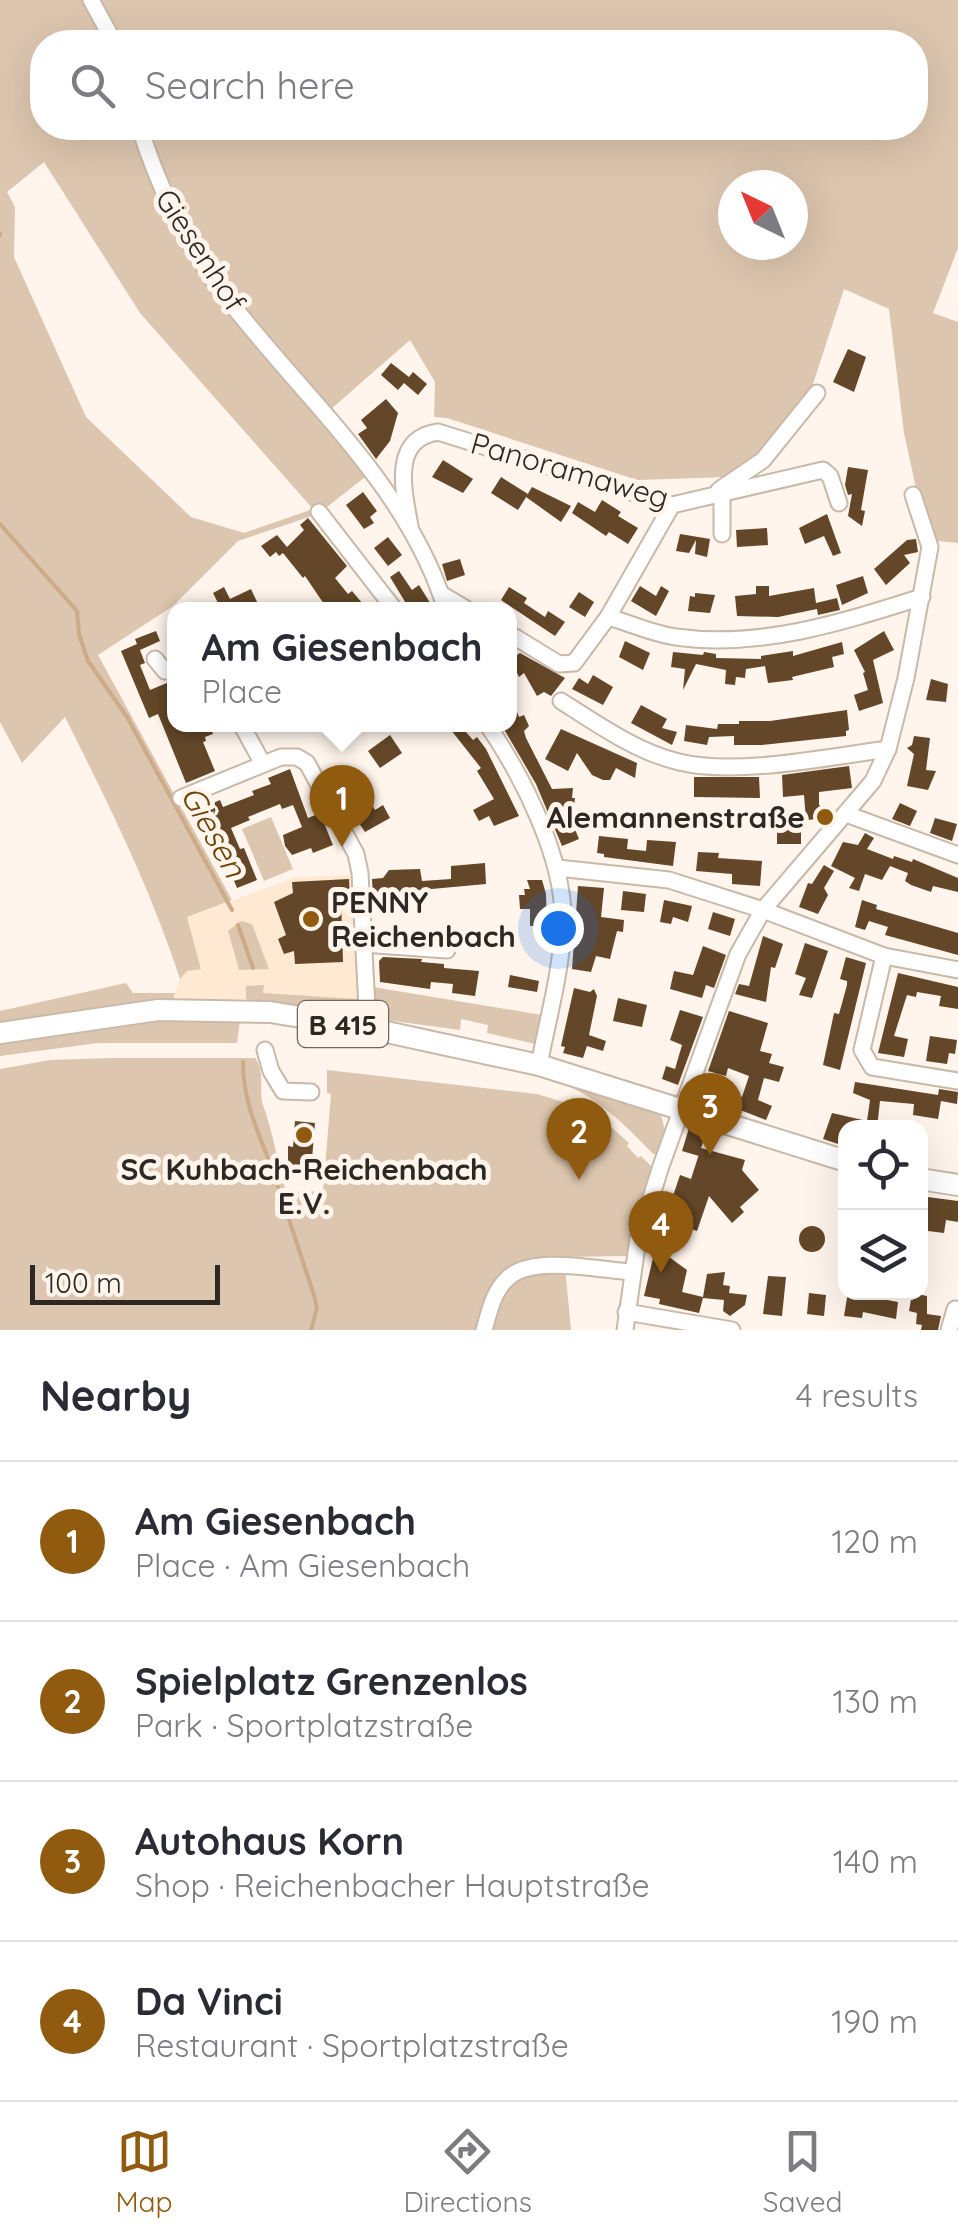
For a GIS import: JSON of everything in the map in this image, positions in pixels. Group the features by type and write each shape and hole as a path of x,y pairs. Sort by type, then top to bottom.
{"main road":[{"name":"B 415","path":"0,1033 181,1009 245,1010 368,1028 539,1064 838,1158"},
{"path":"928,1181 958,1186"}],"street":[{"path":"91,0 107,30"},
{"name":"Giesenhof","path":"143,140 154,177 216,284 372,471 412,535"},
{"path":"722,534 718,495 762,460 817,393"},
{"name":"Panoramaweg","path":"412,535 403,489 404,463 410,446 426,434 438,432 672,505 824,470 839,503"},
{"path":"625,1330 632,1272 660,1166 738,954 763,910 873,780 888,749 930,547 913,496"},
{"path":"517,638 559,664 574,664 608,617 672,505"},
{"path":"319,512 389,602"},
{"path":"412,535 444,602"},
{"path":"608,617 675,637 753,638 831,626 922,597"},
{"path":"155,659 167,670"},
{"path":"562,701 648,750 711,768 888,749"},
{"path":"245,732 263,764"},
{"path":"492,732 517,775 558,868 564,922 558,981 539,1064"},
{"path":"182,798 282,756 297,757 307,763 356,854 368,1028"},
{"path":"846,814 958,855"},
{"path":"558,868 669,880 763,910 884,956 958,970"},
{"path":"364,944 448,950"},
{"path":"884,956 862,1050 865,1060 872,1067 958,1081"},
{"path":"266,1050 271,1071 283,1091 311,1092"},
{"path":"484,1330 504,1281 518,1270 561,1266 632,1272"},
{"path":"949,1330 955,1310"},
{"path":"626,1312 732,1330"}],"shaded area":[{"path":"0,0 958,0 958,248 933,313 958,322 958,543 937,541 917,493 904,433 889,309 844,289 811,390 757,457 728,477 637,480 434,417 435,382 410,340 322,417 369,474 318,514 238,541 177,602 167,602 167,610 98,655 232,900 187,917 201,969 187,971 180,979 142,878 65,717 22,763 0,722","holes":["44,162 140,313 313,509 244,533 191,517 86,417 14,257 15,207 7,192"]},
{"path":"271,817 293,869 264,881 242,829"},
{"path":"355,875 358,1016 246,999 173,999 187,971 201,968 187,917 296,877"},
{"path":"241,921 252,924 269,969 239,970 228,931"},
{"path":"126,983 133,993 175,993 173,999 0,1024 0,1011"},
{"path":"264,985 263,993 357,999 358,1016 246,999 246,986"},
{"path":"373,987 542,1015 535,1044 487,1033 488,1025 461,1019 460,1030 372,1018"},
{"path":"240,1020 237,1043 98,1043 0,1056 0,1041 143,1021"},
{"path":"255,1058 286,1192 323,1191 331,1094 327,1093 327,1070 537,1094 580,1107 601,1118 629,1143 627,1146 638,1158 641,1156 652,1167 627,1256 564,1257 571,1330 0,1330 0,1069 50,1060"},
{"path":"565,1082 661,1115 665,1130 657,1154 601,1106"}],"building":[{"path":"848,349 866,357 854,392 833,382"},
{"path":"391,363 409,377 413,372 427,384 418,395 404,383 398,390 381,375"},
{"path":"386,399 398,413 390,441 376,459 358,434 367,428 361,420"},
{"path":"443,460 473,479 463,493 432,477"},
{"path":"848,467 868,470 862,526 848,516 852,494 848,495 845,485"},
{"path":"501,477 528,494 518,510 491,493"},
{"path":"532,487 571,506 561,522 526,497"},
{"path":"363,492 377,511 370,517 374,523 364,529 346,505"},
{"path":"602,500 638,528 628,544 609,532 606,536 572,513 578,502 595,512"},
{"path":"827,514 841,553 833,556 824,536 805,544 799,528"},
{"path":"308,518 347,566 335,578 348,594 352,591 361,602 323,602 283,553 279,556 276,552 270,557 261,546 277,535 287,547 304,530 300,525"},
{"path":"767,528 768,545 737,547 736,530"},
{"path":"680,534 710,539 707,557 695,554 696,540 689,553 676,551"},
{"path":"388,537 402,555 388,566 374,548"},
{"path":"916,539 918,552 904,555 910,563 886,585 874,569 907,540"},
{"path":"460,559 465,575 447,581 442,564"},
{"path":"399,571 412,590 419,585 430,602 405,602 390,577"},
{"path":"863,576 868,593 842,605 836,585"},
{"path":"640,586 656,596 661,586 669,591 656,616 631,601"},
{"path":"756,586 769,586 769,596 814,588 816,603 837,598 840,610 818,615 817,609 778,617 737,616 735,596 756,594"},
{"path":"224,587 230,599 251,589 257,602 218,602 213,593"},
{"path":"509,587 527,598 524,603 545,617 548,611 565,622 555,636 517,611 517,602 501,600"},
{"path":"579,592 594,602 585,617 569,607"},
{"path":"695,593 715,595 710,613 688,611 690,596 695,597"},
{"path":"156,631 160,641 140,650 145,663 140,665 150,690 167,683 167,732 212,732 203,742 215,771 186,783 158,714 149,718 121,651 137,644 135,639"},
{"path":"884,631 894,650 873,660 883,703 859,711 854,695 868,690 865,672 854,650"},
{"path":"625,641 650,653 643,670 619,657"},
{"path":"842,642 844,654 832,657 834,667 792,677 793,680 768,683 765,666 746,669 745,678 736,677 735,685 725,684 726,670 696,664 683,690 685,669 671,667 673,652 761,659 793,651 793,656"},
{"path":"517,655 565,678 551,696 544,692 537,696 524,673 519,677"},
{"path":"593,675 613,687 603,705 572,689 579,678 588,684"},
{"path":"931,679 948,684 946,702 926,700"},
{"path":"641,705 667,719 662,728 677,732 672,745 631,723"},
{"path":"847,710 846,736 762,745 734,745 734,736 709,737 707,745 684,741 686,725 717,729 718,724"},
{"path":"517,712 519,717 524,715 529,726 524,731 526,738 552,789 573,788 572,822 579,839 562,846 536,784 506,732 517,732"},
{"path":"561,729 637,763 635,778 616,768 610,780 603,780 592,775 577,753 568,771 545,759"},
{"path":"453,732 466,732 473,740 477,737 519,816 494,826 489,816 479,821 473,810 494,799 477,771 481,768"},
{"path":"390,735 402,753 380,768 368,751"},
{"path":"914,736 930,738 926,770 936,771 928,790 907,786 914,754 907,748"},
{"path":"849,766 852,788 819,792 819,805 830,814 823,823 819,819 806,820 804,795 783,797 782,775"},
{"path":"290,769 308,818 320,813 333,845 313,853 311,848 292,855 283,835 302,827 293,805 282,809 280,804 248,817 250,820 231,828 257,880 237,888 200,809 220,800 223,807 254,795 252,791 271,784 268,778"},
{"path":"694,777 759,777 760,798 694,797"},
{"path":"900,803 917,811 910,826 892,819"},
{"path":"372,804 375,810 383,805 390,818 365,832 359,823 354,826 349,817"},
{"path":"935,818 957,824 952,841 930,833"},
{"path":"777,826 801,826 801,844 777,844"},
{"path":"865,833 874,838 867,849 893,859 913,859 958,878 958,892 933,886 931,892 911,885 905,881 908,873 890,866 882,880 865,874 859,891 849,888 855,878 831,866 843,842 858,845"},
{"path":"599,836 628,839 627,849 646,851 647,840 676,842 673,866 604,857 597,853"},
{"path":"698,852 719,853 718,858 762,861 760,886 732,884 732,874 696,871"},
{"path":"485,863 486,884 399,892 392,900 373,900 372,879 383,878 389,870 420,869 422,881 451,879 451,866"},
{"path":"824,865 834,871 824,888 828,895 818,914 799,907 808,883 812,884"},
{"name":"PENNY Reichenbach","path":"349,879 350,899 341,899 343,962 295,964 294,951 284,954 278,939 286,935 274,902 293,893 292,882"},
{"path":"527,880 542,880 547,925 530,926 530,909 520,909 519,895 530,889"},
{"path":"578,886 604,888 601,917 624,920 623,932 617,931 610,959 596,956 591,972 572,969"},
{"path":"623,891 646,894 644,912 621,910"},
{"path":"664,900 692,906 688,922 673,917 671,924 660,922"},
{"path":"862,900 877,905 876,909 958,933 958,955 885,935 888,927 869,921 865,930 855,927"},
{"path":"713,912 735,919 730,936 708,929"},
{"path":"763,936 783,944 775,968 771,967 766,1002 735,994 739,984 749,986"},
{"path":"805,943 828,951 812,998 799,995 806,978 795,974"},
{"path":"703,946 726,955 714,988 706,985 702,998 670,989 674,971 693,975"},
{"path":"383,957 422,959 421,962 444,964 444,968 479,971 475,996 452,993 453,984 431,982 430,989 380,982 379,961"},
{"path":"846,957 866,963 840,1070 823,1065 834,1013 839,1014 847,985 847,981 840,979"},
{"path":"898,973 958,987 958,1009 939,1006 941,996 917,992 916,997 907,995 894,1036 908,1039 904,1057 878,1053"},
{"path":"510,975 539,981 537,992 508,987"},
{"path":"574,988 590,992 594,989 597,996 589,1035 606,1041 603,1051 587,1046 583,1058 563,1053 565,1047 561,1046"},
{"path":"618,998 647,1005 642,1027 613,1021"},
{"path":"680,1010 703,1017 678,1085 662,1079 666,1066 675,1069 682,1045 670,1040"},
{"path":"729,1011 768,1023 760,1051 772,1054 769,1063 784,1067 779,1082 764,1078 758,1100 772,1106 766,1120 712,1099 717,1088 742,1097 749,1076 728,1068 726,1076 708,1071"},
{"path":"930,1036 957,1040 955,1054 949,1053 947,1064 926,1061"},
{"path":"855,1082 938,1095 939,1089 958,1092 957,1104 941,1101 938,1119 913,1115 914,1104 880,1101 878,1120 867,1120 870,1100 853,1093"},
{"path":"832,1113 863,1120 838,1120 838,1144 823,1139"},
{"name":"SC Kuhbach-Reichenbach E.V.","path":"295,1121 315,1123 311,1171 288,1169 288,1146 293,1147"},
{"path":"689,1128 706,1134 701,1148 745,1160 742,1170 759,1190 740,1207 744,1212 732,1223 709,1196 697,1231 665,1220 680,1175 691,1179 698,1156 682,1151"},
{"path":"928,1197 958,1201 958,1222 946,1220 944,1233 928,1231"},
{"path":"812,1226 821,1230 825,1239 821,1248 812,1252 803,1248 799,1239 803,1230"},
{"path":"654,1254 669,1257 687,1270 682,1292 703,1297 707,1274 725,1272 723,1285 730,1286 729,1293 747,1295 745,1305 730,1316 723,1311 724,1300 703,1298 699,1313 659,1304 660,1299 644,1296"},
{"path":"768,1276 786,1277 782,1316 763,1314"},
{"path":"809,1293 826,1295 824,1316 807,1314"},
{"path":"847,1300 898,1302 896,1319 863,1312 862,1318 844,1316"},
{"path":"911,1300 927,1300 927,1314 941,1316 938,1330 921,1330 922,1325 916,1324 917,1313 909,1311"}],"waterway":[{"name":"Giesen","path":"0,524 77,611 88,661 127,717 232,910"},
{"name":"Giesen","path":"238,925 253,968"},
{"name":"Giesen","path":"243,1062 251,1113 314,1295 317,1308 311,1330"}],"place":[{"name":"Alemannenstraße","path":"825,817"},
{"name":"Am Giesenbach","path":"342,847"},
{"name":"PENNY Reichenbach","path":"311,919"},
{"name":"SC Kuhbach-Reichenbach E.V.","path":"304,1135"},
{"name":"Autohaus Korn","path":"710,1155"},
{"name":"Spielplatz Grenzenlos","path":"579,1180"},
{"name":"Da Vinci","path":"661,1273"}]}
